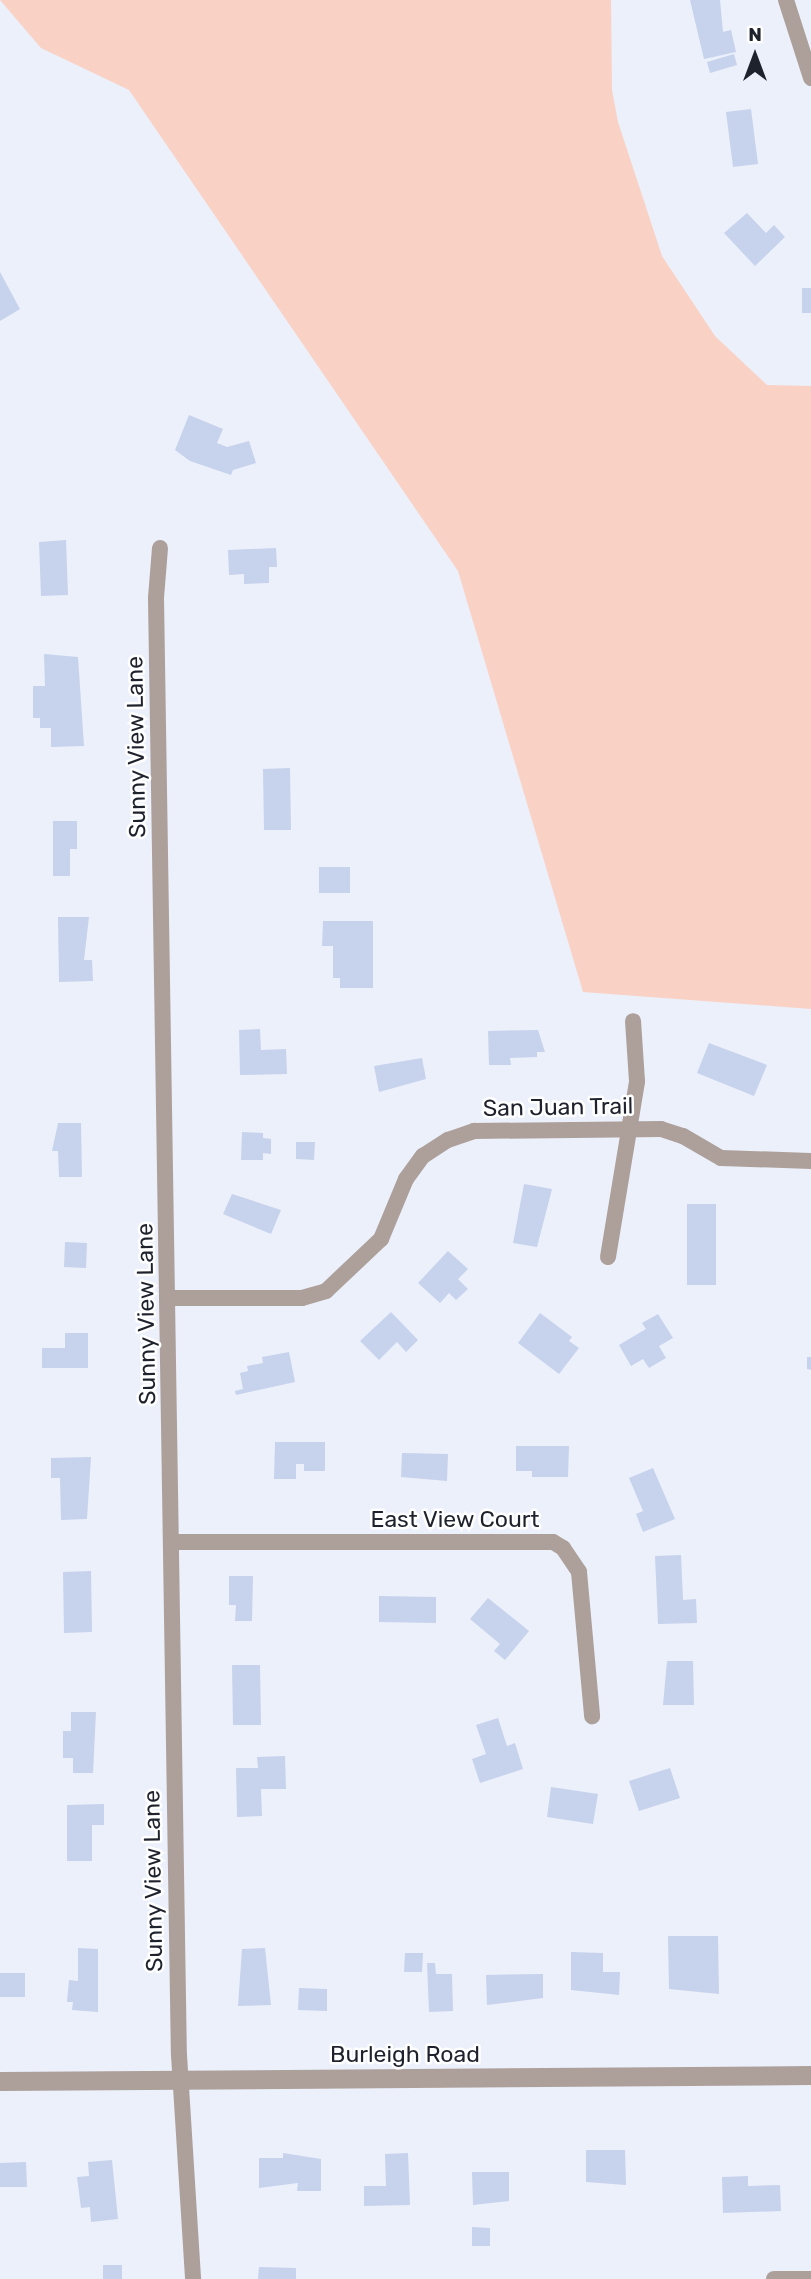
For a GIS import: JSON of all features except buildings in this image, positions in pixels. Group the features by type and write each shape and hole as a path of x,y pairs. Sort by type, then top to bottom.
{"street":[{"path":"786,0 811,78"},
{"name":"Sunny View Lane","path":"160,548 156,598 167,1298 182,2080 193,2279"},
{"path":"608,1257 631,1127 638,1056 634,1021"},
{"name":"San Juan Trail","path":"167,1298 302,1298 326,1291 381,1239 414,1167 434,1147 460,1135 500,1129 631,1127 673,1131 712,1155 733,1160 811,1161"},
{"name":"East View Court","path":"172,1542 553,1542 563,1548 579,1572 592,1716"},
{"name":"Burleigh Road","path":"0,2081 811,2075"},
{"path":"774,2279 811,2279"}],"shaded area":[{"path":"0,0 611,0 612,90 618,122 662,256 715,336 767,385 811,386 811,1009 583,992 458,571 129,90 41,48"}]}
